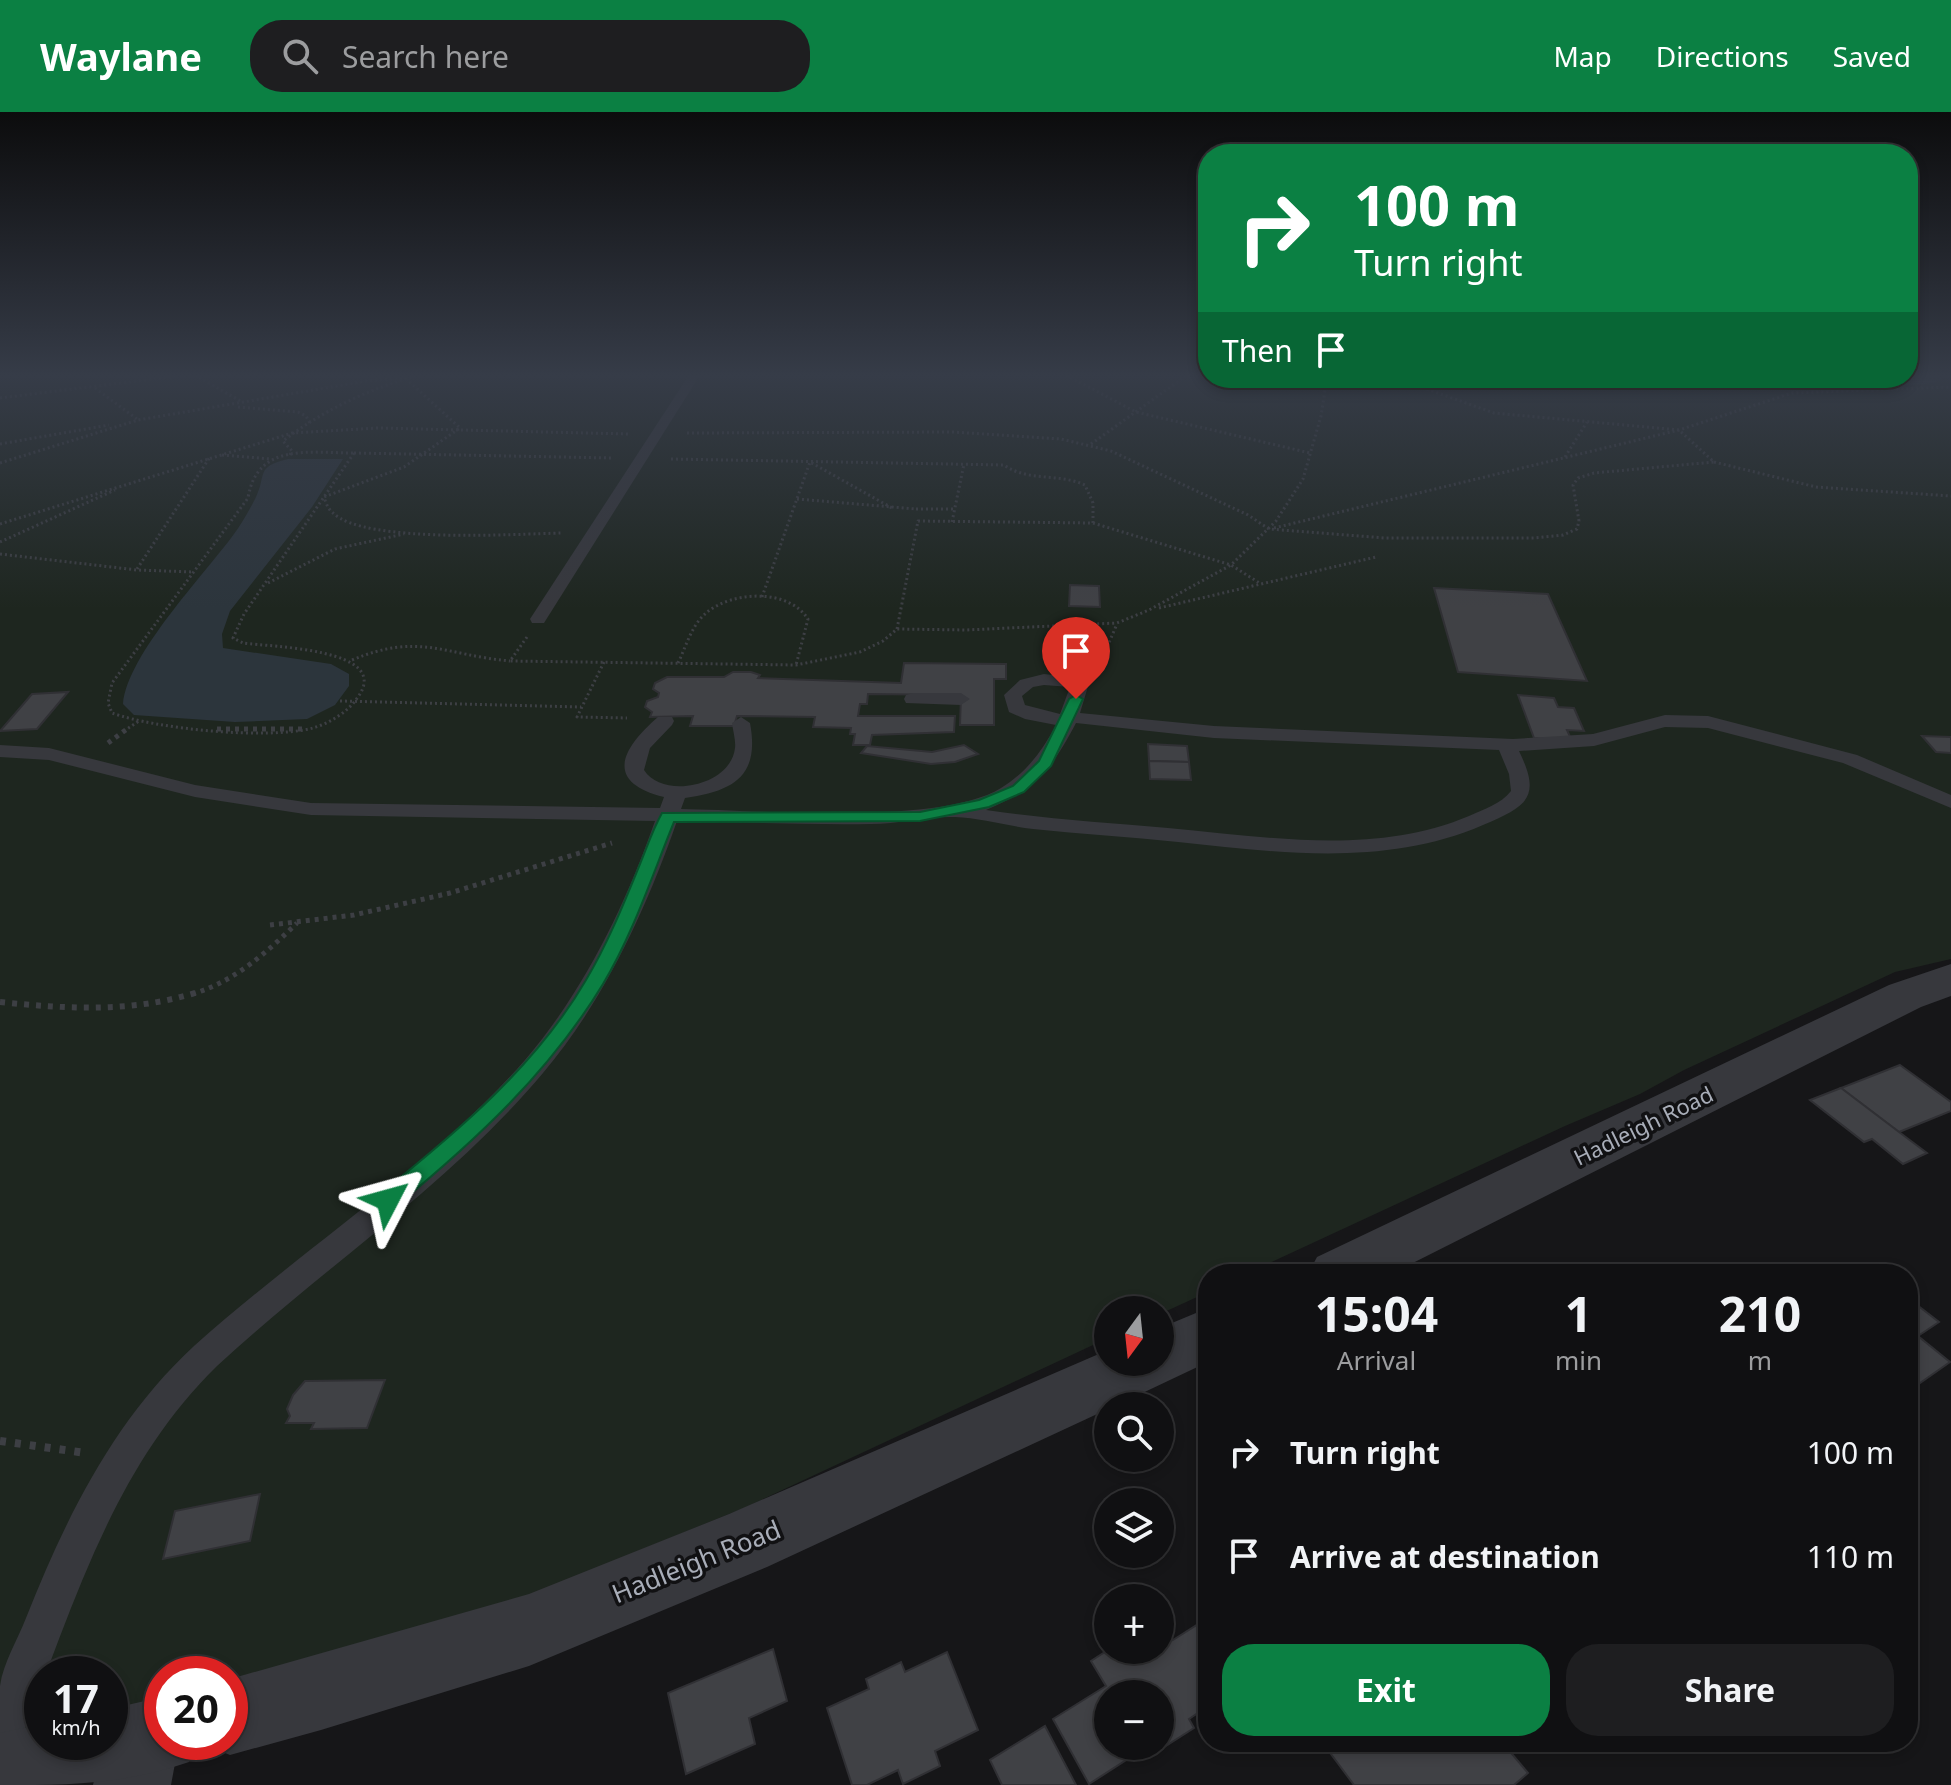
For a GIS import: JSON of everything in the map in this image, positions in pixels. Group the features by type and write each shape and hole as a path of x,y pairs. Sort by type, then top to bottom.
{"street":[{"name":"Hadleigh Road","path":"1357,1264 1905,996 1951,979"},
{"path":"1174,1350 1198,1339"},
{"name":"Hadleigh Road","path":"248,1712 529,1630 743,1543 1116,1376"},
{"path":"0,1772 144,1754"}],"lane":[{"path":"538,619 647,453"},
{"path":"0,751 49,754 195,791 311,809 925,821 1004,796 1031,779 1046,763 1067,719 1080,683 1034,681 1003,700 1022,712 1067,719 1214,732 1507,745 1565,744 1665,721 1708,722 1850,759 1951,802"},
{"path":"913,699 961,699"},
{"path":"665,721 648,736 636,755 635,776 644,783 677,790 705,788 730,778 740,768 747,747 741,723"},
{"path":"954,811 1067,826 1231,841 1314,847 1374,845 1424,838 1474,823 1513,802 1521,792 1522,783 1507,745"},
{"path":"0,1738 79,1542 120,1460 169,1393 238,1327 447,1152 506,1097 559,1036 595,981 627,916 677,790"}],"path":[{"path":"0,463 32,453"},
{"path":"219,454 272,459 290,455 353,453"},
{"path":"272,459 253,476 248,484 248,498 112,683 108,703 112,713 139,721 295,731 329,723 355,702 363,688 364,674 363,669 352,660 236,641 233,638 238,625 354,453"},
{"path":"359,453 1004,465 1012,471 1079,481 1090,490 1093,523"},
{"path":"897,629 966,630 1117,623 1149,610 1231,565 1269,529 1303,479 1310,453"},
{"path":"1565,457 1567,453"},
{"path":"1269,529 1582,453"},
{"path":"1704,453 1714,462"},
{"path":"324,497 390,473 422,454"},
{"path":"317,455 341,458 347,463"},
{"path":"137,570 210,457"},
{"path":"762,597 810,462"},
{"path":"810,462 892,508"},
{"path":"1269,529 1385,538 1534,538 1563,535 1577,529 1579,521 1573,485 1578,478 1594,473 1714,462 1816,487 1951,496"},
{"path":"952,522 964,464"},
{"path":"0,542 138,480"},
{"path":"324,497 337,517 371,527 413,533 595,533"},
{"path":"797,499 892,508 954,509"},
{"path":"352,660 389,644 410,642 473,658 510,661 796,665 860,652 883,641 897,629 923,500"},
{"path":"918,521 1093,523 1231,565 1261,584"},
{"path":"264,586 335,549 413,533"},
{"path":"0,554 137,570 195,572"},
{"path":"1149,610 1376,557"},
{"path":"678,663 708,610 735,599 762,597 794,604 806,613 808,619 796,665"},
{"path":"510,661 538,619"},
{"path":"1080,683 1108,645 1117,623"},
{"path":"604,662 577,717 639,718 637,722 648,736"},
{"path":"340,701 581,707"},
{"path":"270,925 354,915 450,893 614,842 668,817"},
{"path":"0,1002 63,1010 117,1009 189,996 237,976 261,958 298,922"},
{"path":"0,1441 35,1443 120,1460"}],"shaded area":[{"path":"0,453 1951,453 1951,959 1895,972 1684,1070 1640,1094 1268,1264 1198,1264 1198,1297 1174,1308 1174,1296 1094,1296 1094,1345 744,1508 248,1710 248,1656 144,1656 144,1739 128,1743 128,1656 24,1656 24,1760 53,1760 0,1772"},
{"path":"288,459 343,459 312,507 230,611 222,634 223,648 331,664 349,674 349,686 335,705 307,719 235,722 134,715 123,704 128,684 152,639 240,525 256,497 266,468"}],"building":[{"path":"1070,585 1099,586 1100,607 1069,606"},
{"path":"1434,588 1548,594 1587,681 1458,672"},
{"path":"904,663 1006,664 1006,679 994,679 994,725 960,725 961,695 868,694 867,704 860,704 858,716 955,716 954,732 872,735 870,745 853,745 855,734 850,734 851,728 813,727 815,717 737,716 734,726 690,726 693,716 650,717 652,712 645,707 647,701 658,697 659,693 653,689 655,683 667,677 724,677 733,672 751,672 760,675 758,678 901,683"},
{"path":"68,692 37,729 0,731 32,694"},
{"path":"1518,695 1554,698 1558,707 1574,708 1584,731 1567,730 1572,741 1534,738"},
{"path":"1922,736 1951,737 1951,753 1936,752"},
{"path":"1148,744 1187,746 1189,762 1149,761"},
{"path":"964,745 978,754 955,762 931,764 861,753 867,746 932,752"},
{"path":"1149,761 1189,762 1191,780 1150,779"},
{"path":"1900,1065 1951,1102 1951,1111 1899,1132 1841,1088"},
{"path":"1841,1088 1927,1153 1903,1164 1872,1139 1864,1142 1810,1100"},
{"path":"1918,1306 1939,1322 1918,1336"},
{"path":"1918,1336 1950,1362 1918,1382"},
{"path":"385,1380 367,1428 311,1429 314,1423 286,1423 290,1416 287,1409 293,1395 305,1381"},
{"path":"260,1494 250,1541 163,1559 175,1511"},
{"path":"1198,1624 1198,1713 1189,1719 1194,1728 1174,1741 1174,1680 1102,1680 1091,1661 1094,1659 1094,1664 1174,1664 1174,1639"},
{"path":"773,1649 787,1701 749,1718 755,1744 686,1774 668,1693"},
{"path":"947,1652 978,1730 935,1751 940,1766 903,1784 898,1770 867,1785 852,1785 827,1708 869,1689 866,1679 901,1662 905,1672"},
{"path":"1094,1693 1094,1760 1126,1760 1089,1784 1053,1719"},
{"path":"1045,1726 1076,1785 1002,1785 990,1760"},
{"path":"1329,1752 1510,1752 1528,1773 1514,1785 1354,1785"}],"route":[{"path":"388,1200 447,1152 506,1097 559,1036 595,981 627,916 668,817 920,816 984,803 1019,789 1046,763 1076,699"}]}
